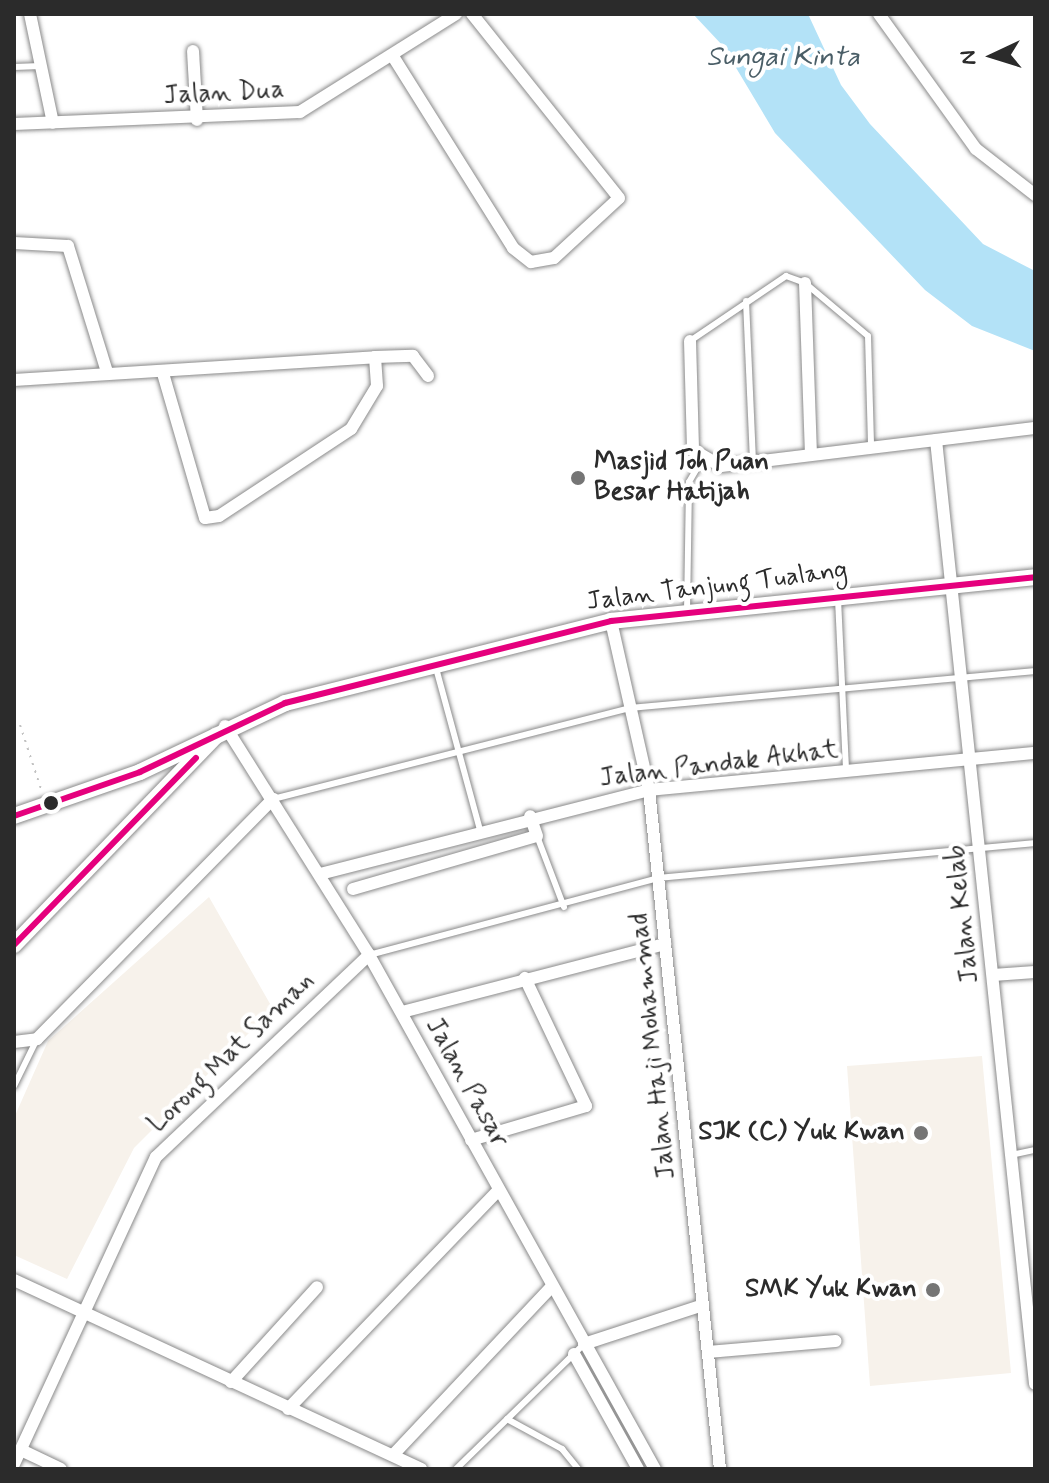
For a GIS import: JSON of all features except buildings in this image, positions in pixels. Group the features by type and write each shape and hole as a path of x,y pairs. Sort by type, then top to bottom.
{"main road":[{"name":"Jalan Tanjung Tualang","path":"14,816 140,772 225,726 435,664 611,621 1035,577"},
{"path":"14,945 225,726"},
{"path":"140,772 159,796"}],"street":[{"path":"30,14 53,123"},
{"name":"Jalan Dua","path":"14,124 197,120 300,112 394,58 456,14"},
{"path":"394,58 513,248 531,262 554,258 619,198 472,14"},
{"path":"896,14 882,17 976,149 1035,195"},
{"path":"193,51 197,120"},
{"path":"14,243 68,246 107,372"},
{"path":"805,283 811,453"},
{"path":"690,341 693,450 701,461 753,461 1035,428"},
{"path":"14,380 107,372 163,373 413,356 428,376"},
{"path":"163,373 205,518 219,516 351,429 377,386 375,357"},
{"name":"Jalan Kelab","path":"936,440 1035,1384"},
{"name":"Jalan Haji Mohammad","path":"611,621 649,790 720,1469"},
{"name":"Jalan Pasar","path":"225,726 320,874 402,1012 655,1469"},
{"name":"Jalan Pandak Akhat","path":"320,874 530,816 649,790 1035,753"},
{"path":"14,1042 37,1039 273,799"},
{"path":"353,889 537,836 530,816"},
{"path":"372,860 378,882"},
{"path":"402,1012 665,944"},
{"name":"Lorong Mat Saman","path":"14,1464 156,1157 369,955"},
{"path":"993,975 1035,972"},
{"path":"471,1140 578,1110 585,1096 525,978"},
{"path":"288,1409 499,1190"},
{"path":"14,1280 421,1469"},
{"path":"393,1455 552,1286"},
{"path":"231,1382 317,1287"},
{"path":"584,1344 703,1305"},
{"path":"708,1352 836,1341"},
{"path":"574,1354 638,1469"},
{"path":"21,1450 61,1469"}],"lane":[{"path":"14,67 41,66"},
{"path":"690,341 746,300 786,276 805,283 868,336 871,445"},
{"path":"746,300 753,461"},
{"path":"687,612 689,482 701,461"},
{"path":"838,596 846,771"},
{"path":"435,664 480,830"},
{"path":"273,799 630,708 1035,671"},
{"path":"537,836 564,907"},
{"name":"Lorong Mat Saman","path":"369,955 564,907 658,878 1035,843"},
{"path":"14,1086 37,1039"},
{"path":"1011,1155 1035,1150"},
{"path":"456,1469 584,1344"},
{"path":"507,1419 562,1449 578,1469"}],"path":[{"path":"14,727 20,725 47,805"}],"shaded area":[{"path":"209,897 273,1009 134,1148 67,1279 14,1255 14,1118 48,1041"},
{"path":"982,1056 1011,1373 870,1386 847,1066"}],"water":[{"name":"Sungai Kinta","path":"693,14 808,14 841,85 870,124 983,244 1035,271 1035,351 972,326 925,290 775,133 723,46"}],"transit line":[{"path":"14,816 140,772 285,703 611,621 1035,577"},
{"path":"14,945 196,758"}],"place":[{"name":"Masjid Toh Puan Besar Hatijah","path":"578,478"},
{"name":"SJK (C) Yuk Kwan","path":"921,1133"},
{"name":"SMK Yuk Kwan","path":"933,1290"}]}
